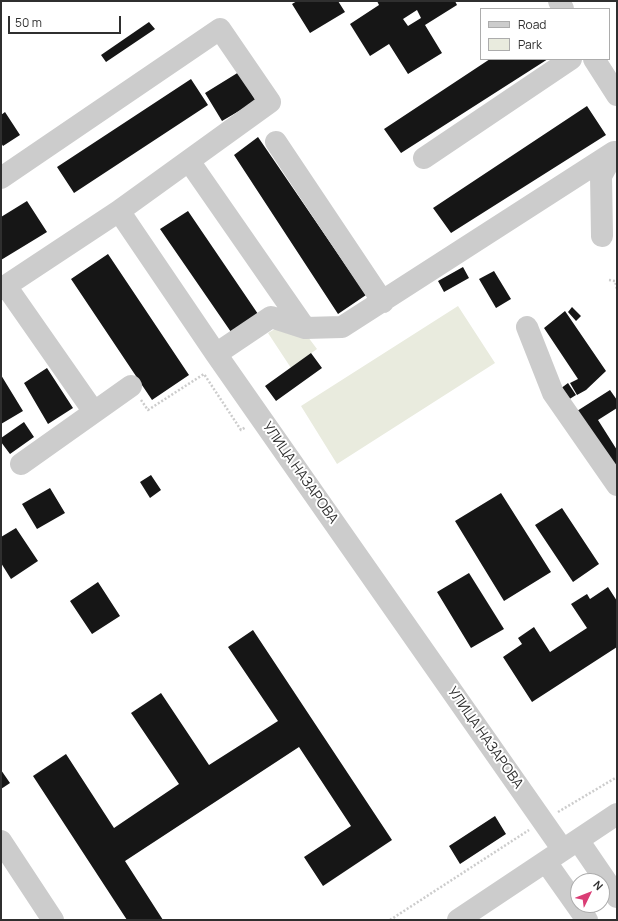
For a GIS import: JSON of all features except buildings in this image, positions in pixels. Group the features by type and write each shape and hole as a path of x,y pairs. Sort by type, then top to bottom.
{"street":[{"path":"1,178 220,29 270,102 119,211 4,288 94,412"},
{"path":"424,158 570,60"},
{"path":"595,60 617,95"},
{"path":"276,142 383,302"},
{"path":"216,354 270,317 306,328 342,327 616,152"},
{"path":"602,236 601,176 616,152"},
{"path":"189,161 306,328"},
{"name":"УЛИЦА НАЗАРОВА","path":"119,211 216,354 543,821 570,845 617,897"},
{"path":"527,326 553,393 617,485"},
{"path":"21,464 131,386"},
{"path":"458,920 617,814"},
{"path":"1,841 53,920"},
{"path":"546,862 587,920"}],"path":[{"path":"609,280 615,281 617,289"},
{"path":"131,386 148,410 204,374 241,430 246,427"},
{"path":"390,920 543,821 617,777"}],"green space":[{"path":"458,306 495,363 337,464 301,406"},
{"path":"275,329 305,333 317,349 291,368 268,333"}]}
